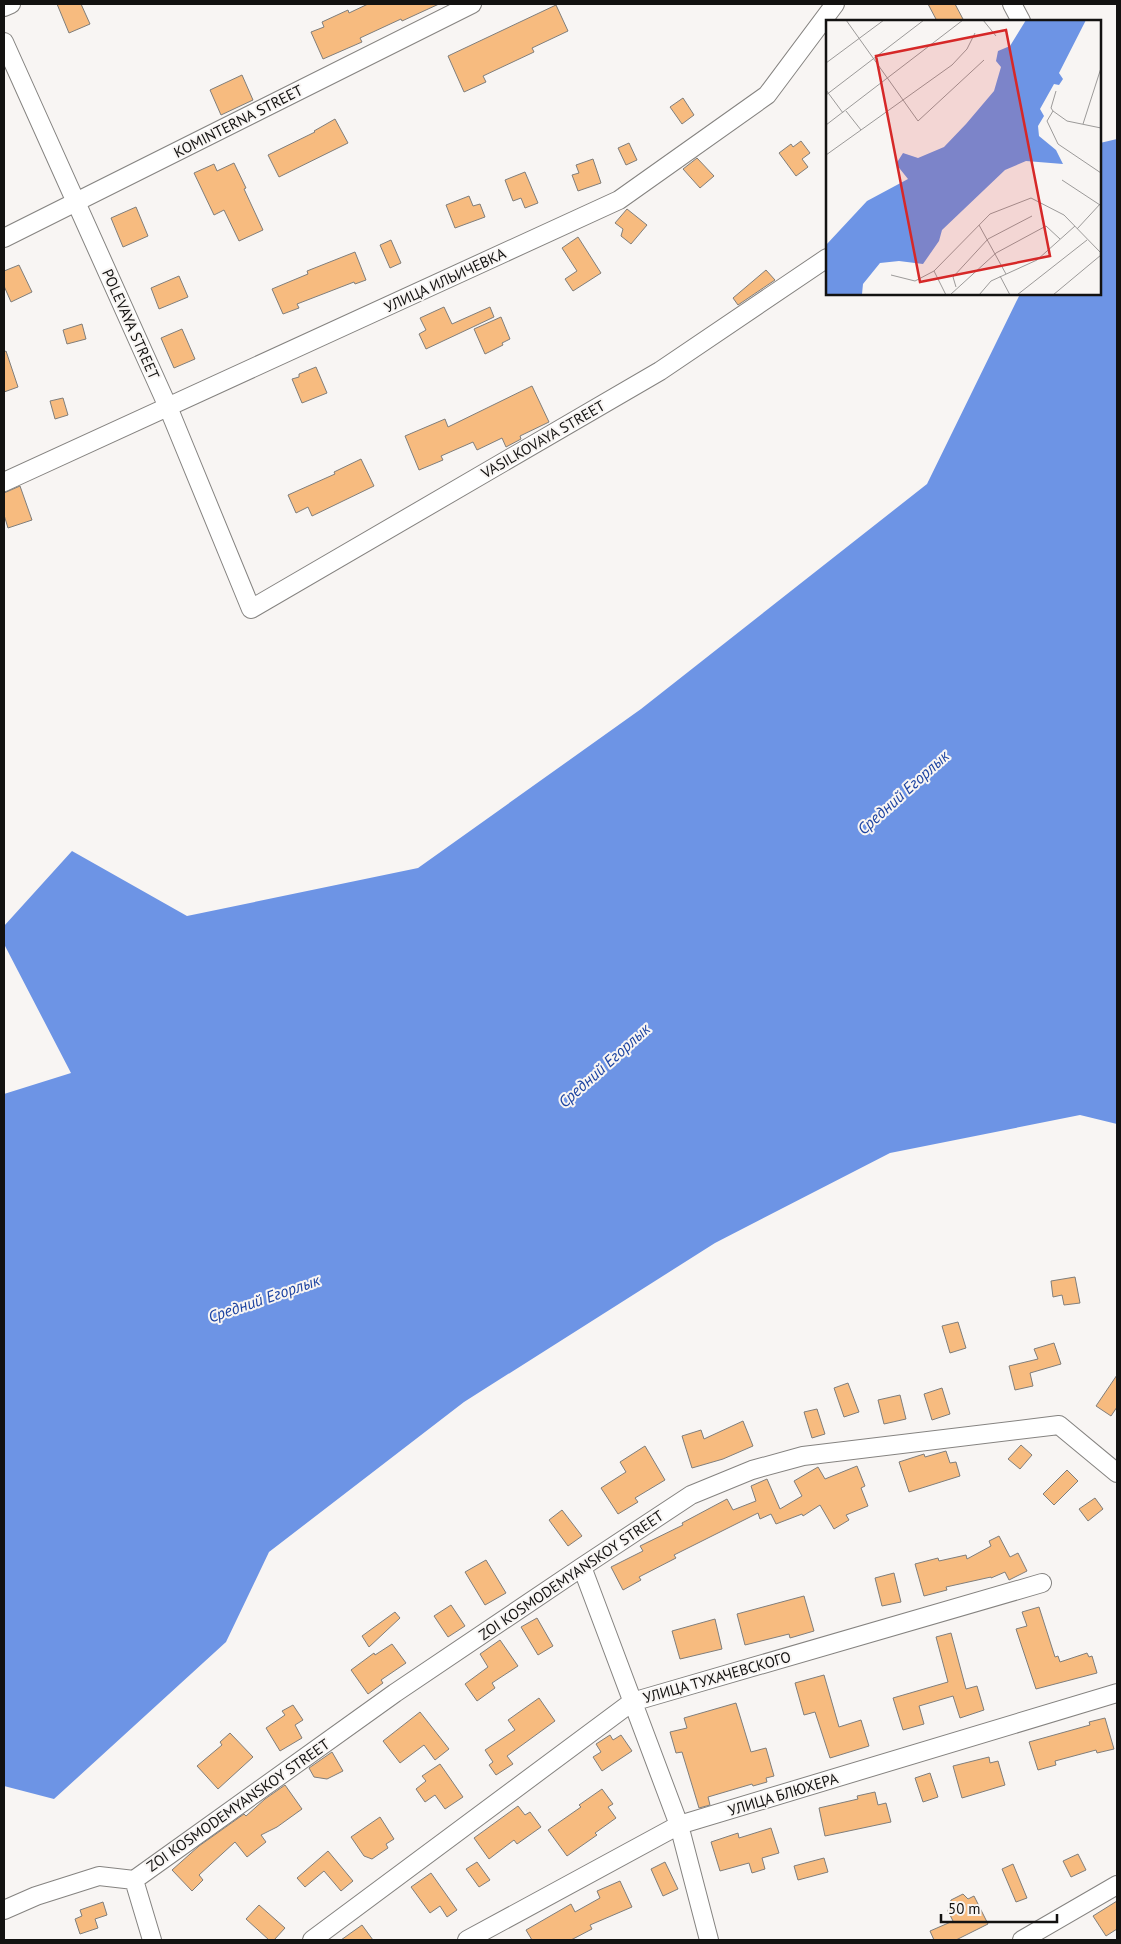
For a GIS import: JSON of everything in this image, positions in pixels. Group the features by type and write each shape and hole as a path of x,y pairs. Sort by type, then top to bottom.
{"street":[{"path":"4,7 11,4"},
{"name":"KOMINTERNA STREET","path":"4,238 472,4"},
{"name":"УЛИЦА ИЛЬИЧЕВКА","path":"4,482 619,200 767,95 834,4"},
{"path":"1012,4 1020,20"},
{"name":"POLEVAYA STREET","path":"4,42 168,407 251,609"},
{"name":"VASILKOVAYA STREET","path":"251,609 660,371 826,259"},
{"name":"ZOI KOSMODEMYANSKOY STREET","path":"152,1940 134,1880 395,1693 691,1496 752,1470 802,1456 1059,1425 1117,1473"},
{"path":"582,1567 679,1825 710,1940"},
{"name":"УЛИЦА ТУХАЧЕВСКОГО","path":"312,1940 632,1702 1042,1583"},
{"name":"УЛИЦА БЛЮХЕРА","path":"467,1940 679,1825 1117,1693"},
{"path":"4,1910 36,1896 99,1876 134,1880"},
{"path":"1022,1940 1117,1885"}],"water":[{"name":"Средний Егорлык","path":"1117,139 1117,1124 1080,1115 890,1153 715,1243 464,1402 269,1552 226,1642 54,1799 4,1786 4,1094 71,1073 4,944 4,926 72,851 187,916 418,868 641,709 927,484 1020,295 1101,295 1101,143"}],"building":[{"path":"57,4 81,4 90,24 69,33"},
{"path":"368,4 439,4 360,38 362,42 323,59 311,32 324,27 322,22 348,10 349,13"},
{"path":"928,4 955,4 963,20 936,20"},
{"path":"556,5 568,31 532,48 534,52 483,76 486,82 464,92 448,56"},
{"path":"242,75 253,100 221,115 210,90"},
{"path":"683,98 694,115 682,124 670,107"},
{"path":"335,119 348,143 279,177 268,155 315,132"},
{"path":"801,141 810,153 802,159 808,167 796,176 779,153 791,144 793,147"},
{"path":"629,143 637,160 626,165 618,148"},
{"path":"697,158 714,176 700,188 683,169"},
{"path":"593,159 601,183 578,191 572,175 579,173 576,165"},
{"path":"234,163 263,230 239,241 224,210 214,215 194,173 214,164 217,171"},
{"path":"525,172 538,203 525,208 521,198 513,201 505,180"},
{"path":"469,196 473,206 480,204 485,217 455,228 446,205"},
{"path":"136,207 148,236 123,247 111,218"},
{"path":"627,209 647,225 631,244 621,236 623,229 615,223"},
{"path":"578,237 601,273 573,291 565,279 577,271 562,248"},
{"path":"391,240 401,263 390,268 380,245"},
{"path":"355,252 366,280 355,284 354,282 297,304 299,308 283,314 272,289 308,274 307,271"},
{"path":"19,265 32,292 11,302 4,286 4,271"},
{"path":"766,270 775,280 738,305 733,298"},
{"path":"179,276 188,297 159,309 151,288"},
{"path":"444,307 452,324 490,307 494,317 426,349 419,334 426,330 420,318"},
{"path":"501,317 510,339 502,343 503,345 485,354 474,329"},
{"path":"82,324 86,339 67,344 63,330"},
{"path":"182,329 195,359 174,368 161,338"},
{"path":"6,351 18,387 4,392 4,352"},
{"path":"316,367 327,393 302,403 292,379"},
{"path":"532,386 549,422 520,436 521,439 506,447 502,438 477,450 473,442 441,456 443,460 419,470 405,436 445,419 448,427"},
{"path":"63,398 68,415 55,419 50,401"},
{"path":"361,459 374,486 312,516 308,507 296,513 288,495 335,474 334,472"},
{"path":"20,486 32,520 8,528 4,515 4,493"},
{"path":"1075,1277 1080,1303 1064,1305 1062,1295 1053,1297 1051,1281"},
{"path":"958,1322 966,1348 950,1353 942,1326"},
{"path":"1054,1343 1061,1364 1030,1373 1033,1386 1015,1390 1009,1366 1038,1359 1034,1349"},
{"path":"1117,1375 1117,1407 1111,1416 1096,1406"},
{"path":"848,1383 859,1412 844,1417 834,1388"},
{"path":"942,1388 950,1414 932,1420 924,1394"},
{"path":"900,1395 906,1419 884,1424 878,1400"},
{"path":"817,1409 825,1434 812,1438 804,1412"},
{"path":"743,1421 753,1446 723,1459 692,1468 682,1436 701,1430 704,1439"},
{"path":"1021,1445 1032,1455 1020,1469 1008,1459"},
{"path":"645,1446 665,1480 635,1498 638,1502 618,1514 601,1488 626,1472 620,1462"},
{"path":"946,1451 950,1463 956,1462 960,1476 909,1492 899,1462 924,1454 925,1457"},
{"path":"857,1466 865,1486 861,1488 868,1506 846,1515 849,1520 834,1529 820,1505 803,1516 802,1514 776,1524 771,1514 760,1519 758,1513 674,1555 676,1558 639,1577 641,1580 623,1590 611,1567 643,1551 640,1546 683,1525 682,1523 727,1499 733,1510 756,1501 751,1486 767,1479 780,1509 802,1496 794,1481 818,1467 825,1479"},
{"path":"1067,1470 1078,1481 1054,1505 1043,1494"},
{"path":"1095,1498 1103,1509 1088,1521 1079,1509"},
{"path":"562,1510 582,1536 568,1546 549,1520"},
{"path":"999,1536 1010,1557 1018,1553 1027,1571 1009,1580 1005,1572 991,1578 946,1587 947,1590 924,1596 915,1564 938,1558 939,1561 966,1555 967,1559 991,1546 989,1541"},
{"path":"486,1560 506,1593 485,1605 465,1572"},
{"path":"894,1573 901,1602 882,1606 875,1578"},
{"path":"804,1596 814,1631 790,1638 789,1634 745,1645 737,1614"},
{"path":"451,1605 465,1626 448,1637 434,1616"},
{"path":"1039,1607 1055,1657 1058,1656 1060,1662 1087,1653 1089,1657 1092,1656 1097,1673 1036,1689 1016,1629 1027,1626 1022,1612"},
{"path":"395,1612 400,1618 369,1647 362,1636"},
{"path":"537,1618 553,1646 538,1655 521,1627"},
{"path":"715,1619 722,1649 680,1659 672,1631"},
{"path":"951,1633 966,1689 977,1686 984,1710 960,1718 953,1696 919,1706 924,1724 903,1730 893,1698 948,1682 936,1637"},
{"path":"500,1640 518,1666 492,1683 495,1688 477,1701 465,1684 488,1667 480,1654"},
{"path":"392,1644 406,1663 381,1680 383,1683 368,1694 351,1670 374,1653 375,1655"},
{"path":"824,1675 839,1727 861,1720 869,1746 830,1758 815,1712 804,1715 795,1683"},
{"path":"539,1698 555,1721 507,1756 513,1764 496,1775 489,1765 493,1762 485,1750 515,1730 508,1720"},
{"path":"736,1703 751,1752 766,1748 774,1776 766,1778 767,1782 753,1786 752,1784 708,1797 710,1805 699,1808 682,1752 676,1753 670,1732 687,1728 684,1718"},
{"path":"293,1705 303,1720 295,1725 302,1738 280,1751 266,1728 285,1715 282,1711"},
{"path":"420,1712 449,1749 435,1760 424,1745 400,1763 383,1741"},
{"path":"1105,1718 1114,1749 1097,1753 1096,1750 1055,1761 1056,1765 1038,1770 1029,1742 1090,1725 1089,1722"},
{"path":"230,1733 253,1757 218,1789 197,1766 222,1745 220,1742"},
{"path":"610,1735 613,1740 621,1735 632,1751 602,1771 593,1757 601,1752 596,1744"},
{"path":"332,1752 343,1771 327,1779 314,1777 309,1768"},
{"path":"989,1757 990,1763 998,1761 1005,1785 962,1798 953,1766"},
{"path":"440,1764 463,1797 445,1809 435,1795 425,1802 416,1789 426,1781 422,1776"},
{"path":"930,1773 938,1797 923,1802 915,1778"},
{"path":"285,1785 302,1809 277,1827 261,1835 266,1842 247,1857 235,1842 199,1875 203,1880 192,1891 172,1870 199,1846 244,1814 246,1816"},
{"path":"602,1789 613,1804 608,1807 616,1818 595,1833 597,1835 567,1856 548,1830 581,1807 579,1805"},
{"path":"875,1792 878,1805 886,1803 891,1822 825,1836 819,1808 858,1799 857,1796"},
{"path":"518,1806 525,1815 530,1812 541,1827 517,1844 514,1840 489,1859 474,1838"},
{"path":"380,1817 394,1839 386,1844 388,1848 372,1859 364,1856 351,1837"},
{"path":"771,1828 779,1853 762,1858 765,1869 752,1873 749,1863 720,1871 711,1842 738,1833 739,1838"},
{"path":"328,1851 353,1881 341,1891 324,1871 305,1887 297,1878"},
{"path":"1078,1854 1086,1870 1071,1877 1063,1861"},
{"path":"824,1858 828,1872 798,1880 794,1866"},
{"path":"477,1862 490,1880 479,1887 466,1869"},
{"path":"665,1862 678,1889 663,1896 651,1869"},
{"path":"1013,1864 1027,1898 1016,1902 1002,1869"},
{"path":"431,1873 457,1910 447,1917 440,1906 430,1913 411,1887"},
{"path":"620,1881 632,1907 590,1925 592,1929 571,1940 532,1940 526,1930 571,1904 575,1912 600,1898 597,1891"},
{"path":"963,1894 968,1899 974,1896 988,1924 956,1940 934,1940 930,1931 953,1921 948,1911 951,1900"},
{"path":"1117,1901 1117,1929 1106,1936 1093,1916"},
{"path":"103,1902 107,1915 95,1919 98,1928 80,1934 75,1919 82,1916 80,1910"},
{"path":"259,1905 285,1928 274,1940 269,1940 246,1919"},
{"path":"362,1925 373,1940 341,1940"}]}
